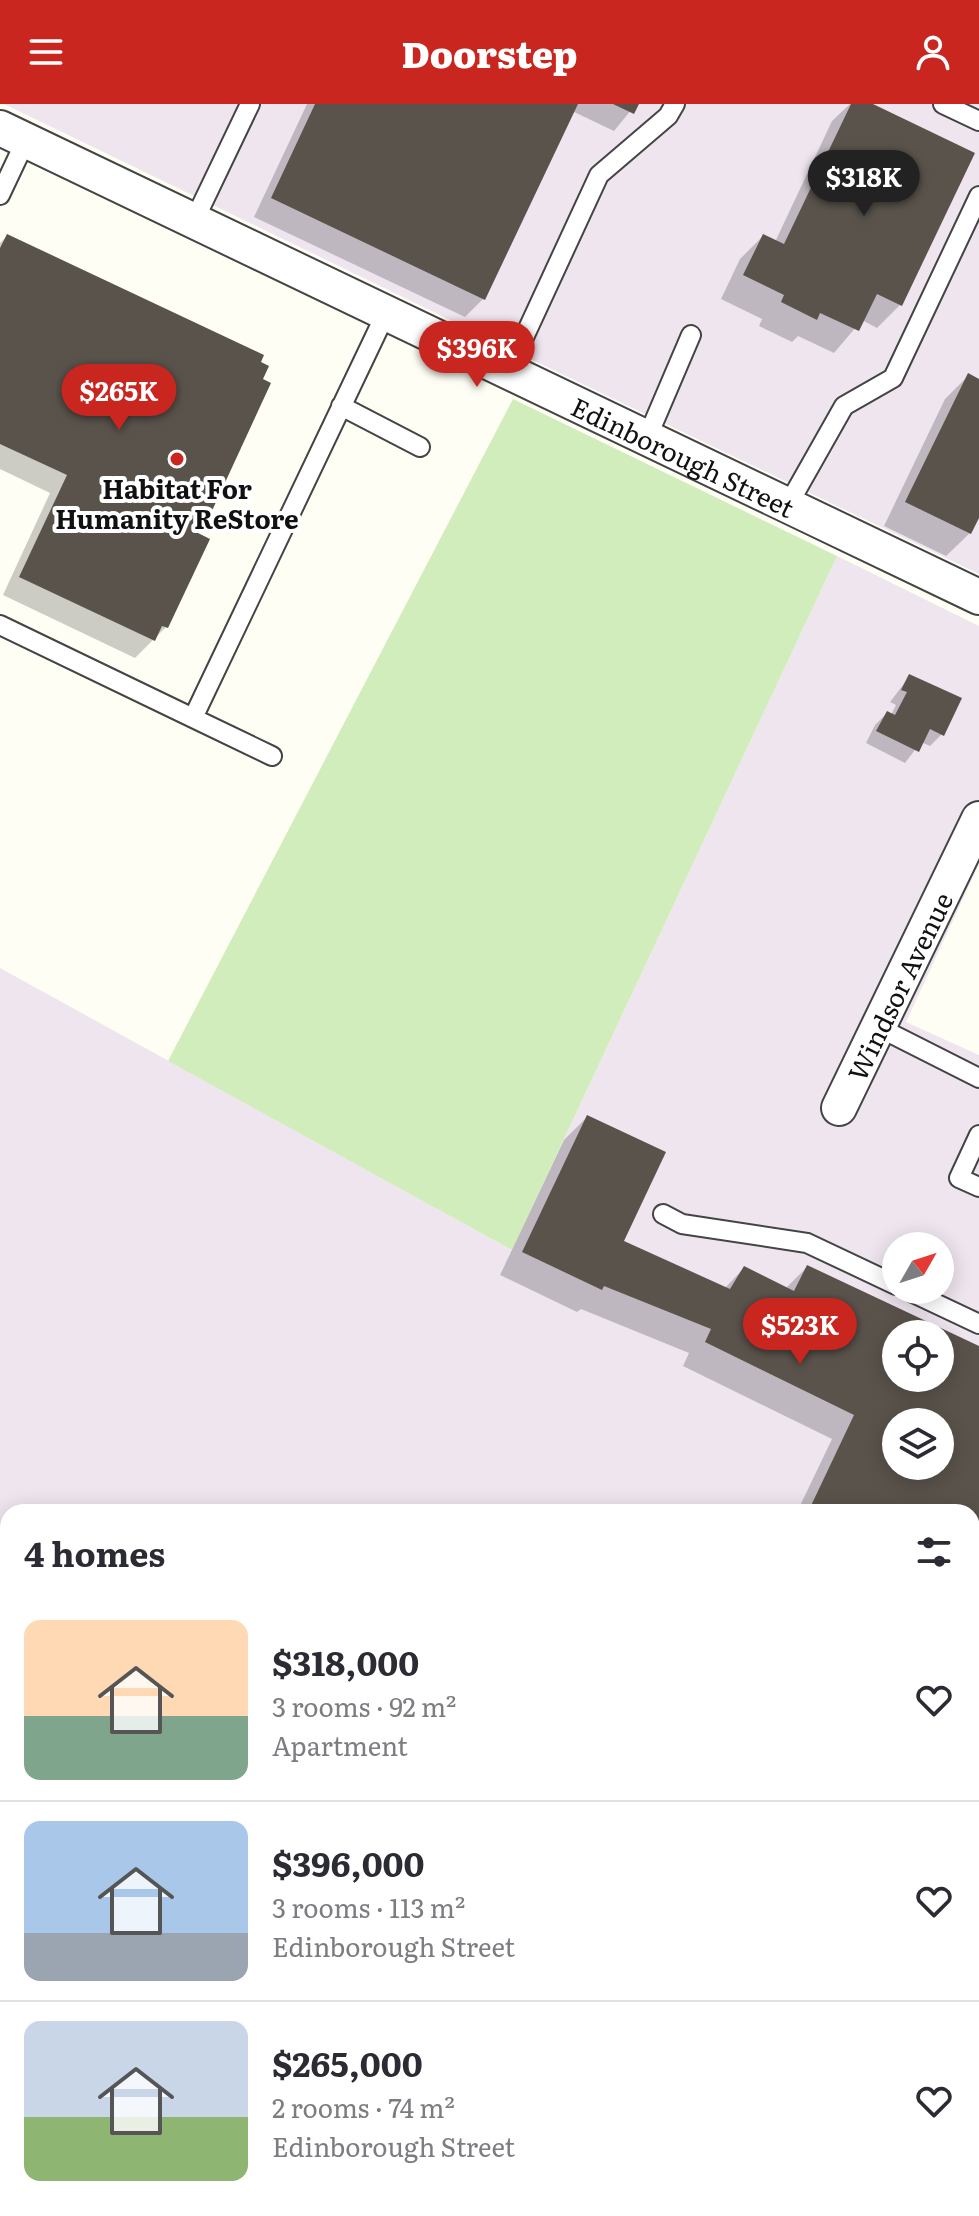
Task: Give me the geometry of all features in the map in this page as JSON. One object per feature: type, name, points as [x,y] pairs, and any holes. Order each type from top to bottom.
[{"type":"street","name":"Edinborough Street","points":[[13,134],[979,597]]},
{"type":"street","name":"Windsor Avenue","points":[[839,1108],[979,819]]},
{"type":"lane","points":[[194,221],[250,104]]},
{"type":"lane","points":[[508,372],[599,175],[668,116],[675,104]]},
{"type":"lane","points":[[943,104],[979,121]]},
{"type":"lane","points":[[0,195],[13,134]]},
{"type":"lane","points":[[788,505],[844,406],[893,378],[979,196]]},
{"type":"lane","points":[[193,718],[386,313]]},
{"type":"lane","points":[[647,438],[691,335]]},
{"type":"lane","points":[[341,406],[420,447]]},
{"type":"lane","points":[[0,625],[272,756]]},
{"type":"lane","points":[[878,1027],[979,1078]]},
{"type":"lane","points":[[979,1135],[959,1178],[979,1187]]},
{"type":"lane","points":[[663,1214],[682,1224],[807,1243],[882,1278]]},
{"type":"lane","points":[[937,1304],[979,1324]]},
{"type":"shaded area","points":[[4,104],[979,104],[979,574],[570,378]]},
{"type":"shaded area","points":[[837,556],[979,626],[979,864],[906,1022],[979,1055],[979,1504],[0,1504],[0,968],[512,1250]]},
{"type":"green space","points":[[513,399],[837,556],[512,1250],[168,1061]]},
{"type":"building","points":[[315,104],[578,104],[485,300],[271,198]]},
{"type":"building","points":[[613,104],[639,104],[634,114]]},
{"type":"building","points":[[851,104],[873,104],[975,153],[902,306],[877,294],[859,331],[820,313],[817,320],[781,302],[784,295],[743,275],[763,234],[784,244]]},
{"type":"building","points":[[7,234],[264,355],[261,362],[269,366],[263,379],[271,383],[211,513],[205,509],[194,531],[210,539],[168,628],[162,626],[155,641],[19,577],[67,475],[0,444],[0,248]]},
{"type":"building","points":[[968,373],[979,379],[979,518],[971,534],[905,502]]},
{"type":"building","points":[[909,674],[962,698],[944,736],[930,729],[919,752],[876,731],[887,711],[895,715],[907,692],[901,690]]},
{"type":"building","points":[[587,1115],[666,1152],[624,1241],[730,1289],[744,1266],[794,1291],[807,1265],[882,1300],[882,1304],[890,1304],[924,1320],[882,1320],[882,1392],[954,1392],[954,1334],[979,1346],[979,1504],[812,1504],[854,1415],[705,1342],[711,1329],[604,1286],[602,1290],[522,1252]]},
{"type":"place","name":"Habitat For Humanity ReStore","points":[[177,459]]}]
